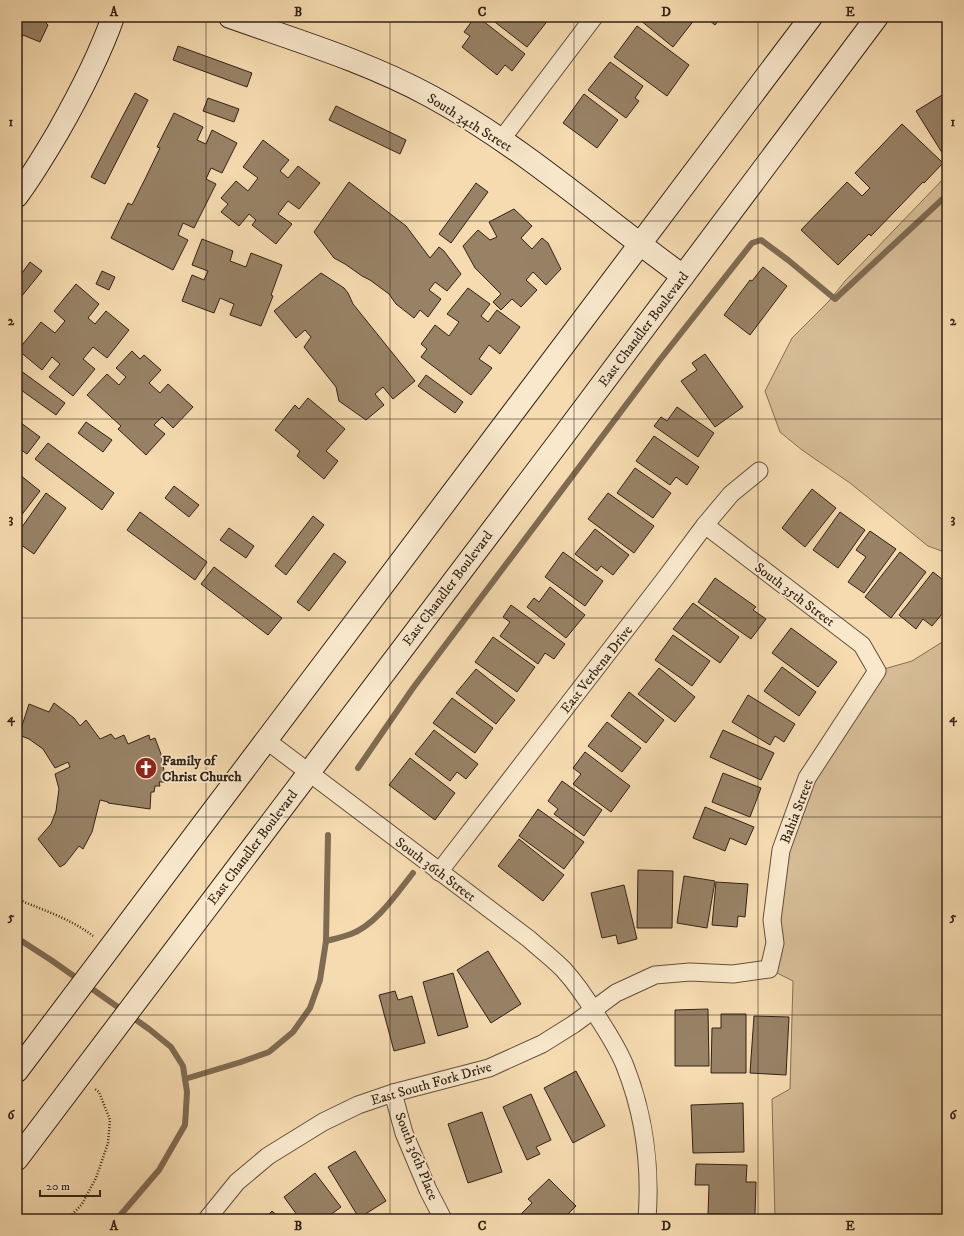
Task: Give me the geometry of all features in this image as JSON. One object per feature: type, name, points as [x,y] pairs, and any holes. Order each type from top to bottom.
[{"type":"main road","points":[[17,196],[43,159],[89,75],[113,17]]},
{"type":"main road","name":"South 34th Street","points":[[230,17],[338,54],[377,70],[446,105],[542,169],[640,245],[683,276]]},
{"type":"main road","points":[[17,1071],[811,17]]},
{"type":"main road","name":"East Chandler Boulevard","points":[[17,1159],[877,17]]},
{"type":"street","points":[[500,140],[594,17]]},
{"type":"street","name":"East Verbena Drive","points":[[439,872],[664,580],[704,525],[731,494],[759,471]]},
{"type":"street","name":"South 35th Street","points":[[704,525],[862,645],[877,671]]},
{"type":"street","name":"Bahia Street","points":[[769,969],[775,942],[772,920],[781,850],[806,778],[877,671]]},
{"type":"street","name":"South 36th Street","points":[[266,740],[529,939],[563,970],[583,994],[607,1032],[625,1065],[637,1103],[644,1139],[648,1173],[647,1219]]},
{"type":"street","name":"East South Fork Drive","points":[[207,1219],[237,1182],[268,1156],[337,1115],[358,1105],[393,1093],[489,1068],[542,1044],[574,1024],[616,993],[655,975],[690,972],[733,974],[769,969]]},
{"type":"street","name":"South 36th Place","points":[[393,1093],[404,1133],[428,1190],[443,1219]]},
{"type":"path","points":[[17,899],[61,918],[84,930],[104,956]]},
{"type":"path","points":[[68,1219],[82,1204],[96,1178],[108,1143],[110,1120],[99,1092],[80,1076]]},
{"type":"shaded area","points":[[947,175],[947,553],[928,546],[850,483],[802,450],[780,432],[765,391],[792,338],[829,301],[845,281]]},
{"type":"shaded area","points":[[947,639],[947,1219],[775,1219],[772,1099],[790,1089],[793,981],[769,969],[772,920],[807,778],[877,671],[912,661]]},
{"type":"building","points":[[17,17],[40,17],[48,25],[40,42],[23,35],[17,49]]},
{"type":"building","points":[[475,17],[478,17],[525,54],[512,71],[505,65],[497,75],[462,47],[470,36],[464,32]]},
{"type":"building","points":[[493,17],[547,17],[549,19],[527,47],[491,19]]},
{"type":"building","points":[[643,17],[692,17],[695,19],[673,47],[640,20]]},
{"type":"building","points":[[705,17],[721,17],[715,25]]},
{"type":"building","points":[[637,26],[689,65],[667,96],[614,57]]},
{"type":"building","points":[[178,46],[252,73],[247,87],[173,60]]},
{"type":"building","points":[[610,62],[643,86],[635,98],[639,101],[626,118],[588,90]]},
{"type":"building","points":[[947,92],[947,159],[946,159],[916,111]]},
{"type":"building","points":[[135,93],[148,100],[105,184],[91,177]]},
{"type":"building","points":[[584,94],[618,120],[597,148],[563,123]]},
{"type":"building","points":[[208,98],[239,109],[234,122],[203,111]]},
{"type":"building","points":[[336,106],[406,140],[400,154],[329,120]]},
{"type":"building","points":[[174,113],[203,127],[197,140],[206,144],[212,130],[237,143],[222,173],[211,168],[206,179],[216,184],[194,228],[183,223],[178,235],[188,240],[173,270],[111,238],[128,203],[132,205],[160,148],[157,147]]},
{"type":"building","points":[[902,124],[943,163],[871,236],[869,234],[838,265],[801,230],[847,182],[862,196],[870,188],[855,173]]},
{"type":"building","points":[[263,140],[289,160],[280,171],[288,178],[298,166],[320,183],[299,209],[288,201],[278,214],[292,224],[276,244],[252,225],[256,220],[249,214],[239,226],[221,212],[228,204],[221,198],[236,181],[248,191],[258,178],[243,167]]},
{"type":"building","points":[[349,182],[406,226],[430,258],[439,247],[444,251],[461,274],[447,291],[435,282],[429,290],[441,299],[428,317],[420,310],[414,318],[396,304],[389,294],[370,280],[334,258],[314,232]]},
{"type":"building","points":[[476,183],[488,192],[451,243],[439,234]]},
{"type":"building","points":[[514,209],[532,226],[521,238],[532,249],[542,238],[548,243],[561,269],[546,285],[533,272],[526,280],[537,290],[521,307],[512,299],[501,310],[493,302],[501,294],[475,268],[463,246],[478,230],[490,240],[497,237],[489,222]]},
{"type":"building","points":[[202,239],[233,251],[230,261],[246,267],[251,253],[282,265],[271,295],[273,296],[261,326],[230,315],[234,304],[220,298],[214,313],[182,301],[192,275],[204,280],[208,271],[192,265]]},
{"type":"building","points":[[30,262],[42,271],[17,302],[17,280]]},
{"type":"building","points":[[763,267],[787,286],[750,335],[724,315],[750,280],[752,281]]},
{"type":"building","points":[[102,271],[115,277],[109,290],[96,284]]},
{"type":"building","points":[[321,273],[344,288],[353,304],[415,381],[393,399],[383,387],[375,394],[384,405],[366,420],[339,401],[336,387],[304,347],[311,337],[305,330],[296,338],[274,311]]},
{"type":"building","points":[[76,284],[99,304],[88,318],[95,324],[106,311],[129,330],[107,358],[93,347],[83,359],[95,369],[73,396],[49,377],[60,364],[52,357],[42,370],[18,350],[41,322],[55,333],[65,321],[54,311]]},
{"type":"building","points":[[468,288],[490,304],[481,316],[488,322],[497,310],[520,327],[500,354],[489,345],[479,359],[492,368],[471,395],[421,357],[427,349],[421,344],[435,325],[449,336],[459,322],[447,314]]},
{"type":"building","points":[[132,351],[140,359],[144,355],[161,370],[149,383],[160,393],[168,384],[193,407],[173,428],[162,417],[154,425],[165,434],[146,455],[118,429],[121,426],[87,395],[107,374],[119,385],[126,377],[116,368]]},
{"type":"building","points":[[705,354],[743,407],[715,427],[681,381],[697,370],[692,363]]},
{"type":"building","points":[[17,368],[65,403],[56,415],[17,387]]},
{"type":"building","points":[[426,375],[463,402],[455,413],[418,386]]},
{"type":"building","points":[[308,398],[345,429],[326,451],[338,461],[324,479],[297,456],[300,451],[275,430],[295,405],[299,409]]},
{"type":"building","points":[[677,407],[714,433],[698,457],[654,426],[661,417],[667,421]]},
{"type":"building","points":[[17,420],[40,437],[27,454],[17,447]]},
{"type":"building","points":[[86,422],[112,440],[103,452],[78,433]]},
{"type":"building","points":[[654,436],[699,467],[687,485],[676,477],[670,485],[636,461]]},
{"type":"building","points":[[48,443],[114,493],[102,510],[35,459]]},
{"type":"building","points":[[635,468],[671,493],[653,518],[617,493]]},
{"type":"building","points":[[20,475],[40,491],[17,521],[17,480]]},
{"type":"building","points":[[174,486],[199,505],[189,517],[165,498]]},
{"type":"building","points":[[812,489],[836,508],[805,547],[782,528]]},
{"type":"building","points":[[46,493],[66,508],[34,554],[17,542],[17,534]]},
{"type":"building","points":[[608,493],[654,526],[634,553],[588,519]]},
{"type":"building","points":[[140,512],[207,562],[195,580],[127,530]]},
{"type":"building","points":[[840,512],[865,530],[838,568],[813,550]]},
{"type":"building","points":[[313,516],[324,525],[286,575],[275,566]]},
{"type":"building","points":[[229,528],[254,546],[246,558],[220,540]]},
{"type":"building","points":[[595,529],[629,555],[613,575],[601,566],[597,571],[575,554]]},
{"type":"building","points":[[870,531],[896,549],[864,593],[848,582],[866,557],[856,550]]},
{"type":"building","points":[[563,552],[603,581],[585,606],[545,577]]},
{"type":"building","points":[[900,552],[926,572],[891,618],[865,597]]},
{"type":"building","points":[[334,553],[346,562],[309,611],[297,602]]},
{"type":"building","points":[[214,567],[282,618],[268,635],[201,584]]},
{"type":"building","points":[[933,572],[947,583],[947,608],[932,626],[923,619],[916,629],[899,615]]},
{"type":"building","points":[[715,578],[756,607],[753,610],[766,619],[751,639],[698,602]]},
{"type":"building","points":[[550,587],[585,615],[566,638],[527,607],[534,598],[539,602]]},
{"type":"building","points":[[693,603],[739,637],[720,663],[673,629]]},
{"type":"building","points":[[511,605],[565,644],[554,659],[545,653],[538,664],[500,636],[510,622],[503,617]]},
{"type":"building","points":[[791,628],[837,662],[818,687],[772,653]]},
{"type":"building","points":[[673,635],[710,661],[692,686],[655,660]]},
{"type":"building","points":[[493,637],[535,667],[517,692],[475,662]]},
{"type":"building","points":[[782,667],[816,692],[799,716],[764,691]]},
{"type":"building","points":[[659,668],[695,697],[675,722],[638,694]]},
{"type":"building","points":[[476,669],[515,700],[496,724],[456,693]]},
{"type":"building","points":[[629,692],[664,720],[646,743],[611,716]]},
{"type":"building","points":[[748,695],[795,724],[784,742],[775,736],[770,745],[732,722]]},
{"type":"building","points":[[452,698],[493,728],[475,753],[433,723]]},
{"type":"building","points":[[54,703],[74,718],[80,726],[86,720],[100,739],[111,734],[115,739],[124,735],[128,744],[149,735],[150,740],[155,738],[161,754],[165,776],[165,782],[159,782],[160,786],[155,786],[154,792],[151,792],[150,809],[108,803],[100,800],[92,832],[83,849],[79,846],[65,864],[60,867],[38,839],[51,824],[56,811],[59,789],[55,774],[70,767],[68,762],[55,768],[43,749],[29,739],[19,735],[29,704],[49,712]]},
{"type":"building","points":[[607,722],[641,748],[622,772],[588,746]]},
{"type":"building","points":[[434,730],[478,764],[466,779],[457,772],[450,781],[415,754]]},
{"type":"building","points":[[723,730],[774,753],[761,780],[710,757]]},
{"type":"building","points":[[585,752],[630,786],[611,812],[573,784],[581,774],[573,768]]},
{"type":"building","points":[[410,758],[455,793],[435,820],[389,785]]},
{"type":"building","points":[[723,773],[761,788],[750,817],[712,802]]},
{"type":"building","points":[[562,781],[602,810],[584,836],[554,814],[558,809],[548,801]]},
{"type":"building","points":[[705,807],[754,827],[746,845],[730,838],[725,851],[693,838]]},
{"type":"building","points":[[538,809],[584,842],[564,869],[519,836]]},
{"type":"building","points":[[519,839],[564,875],[543,901],[498,866]]},
{"type":"building","points":[[638,870],[673,871],[672,928],[637,928]]},
{"type":"building","points":[[684,876],[715,881],[707,928],[677,923]]},
{"type":"building","points":[[716,882],[748,884],[745,917],[738,916],[737,927],[712,925]]},
{"type":"building","points":[[624,885],[637,939],[618,944],[616,935],[602,938],[591,893]]},
{"type":"building","points":[[488,951],[521,1004],[491,1023],[457,970]]},
{"type":"building","points":[[453,973],[468,1027],[438,1036],[423,982]]},
{"type":"building","points":[[395,991],[398,1000],[412,996],[425,1043],[394,1051],[379,995]]},
{"type":"building","points":[[708,1009],[709,1066],[675,1066],[675,1010]]},
{"type":"building","points":[[721,1014],[746,1014],[746,1073],[711,1073],[712,1028],[721,1028]]},
{"type":"building","points":[[754,1016],[789,1017],[786,1075],[750,1073]]},
{"type":"building","points":[[576,1071],[605,1126],[573,1143],[544,1088]]},
{"type":"building","points":[[531,1094],[551,1140],[536,1147],[540,1154],[527,1160],[503,1107]]},
{"type":"building","points":[[743,1103],[744,1152],[693,1153],[691,1105]]},
{"type":"building","points":[[482,1112],[502,1172],[468,1183],[448,1124]]},
{"type":"building","points":[[355,1151],[386,1201],[359,1218],[328,1167]]},
{"type":"building","points":[[696,1164],[747,1165],[746,1182],[756,1182],[755,1215],[708,1214],[709,1185],[695,1185]]},
{"type":"building","points":[[315,1173],[341,1207],[325,1219],[300,1219],[284,1197]]},
{"type":"building","points":[[549,1179],[576,1206],[563,1219],[516,1219],[532,1203],[528,1199]]},
{"type":"building","points":[[272,1211],[281,1219],[264,1219]]},
{"type":"waterway","points":[[358,768],[413,688],[659,361],[752,243],[761,240],[835,299],[947,195]]},
{"type":"waterway","points":[[185,1079],[269,1052],[293,1032],[310,1008],[320,980],[326,941],[328,835]]},
{"type":"waterway","points":[[326,941],[351,934],[360,930],[369,923],[393,899],[413,873]]},
{"type":"waterway","points":[[17,938],[149,1029],[171,1047],[183,1066],[187,1092],[185,1125],[159,1170],[117,1219]]},
{"type":"place","name":"Family of Christ Church","points":[[146,768]]}]
